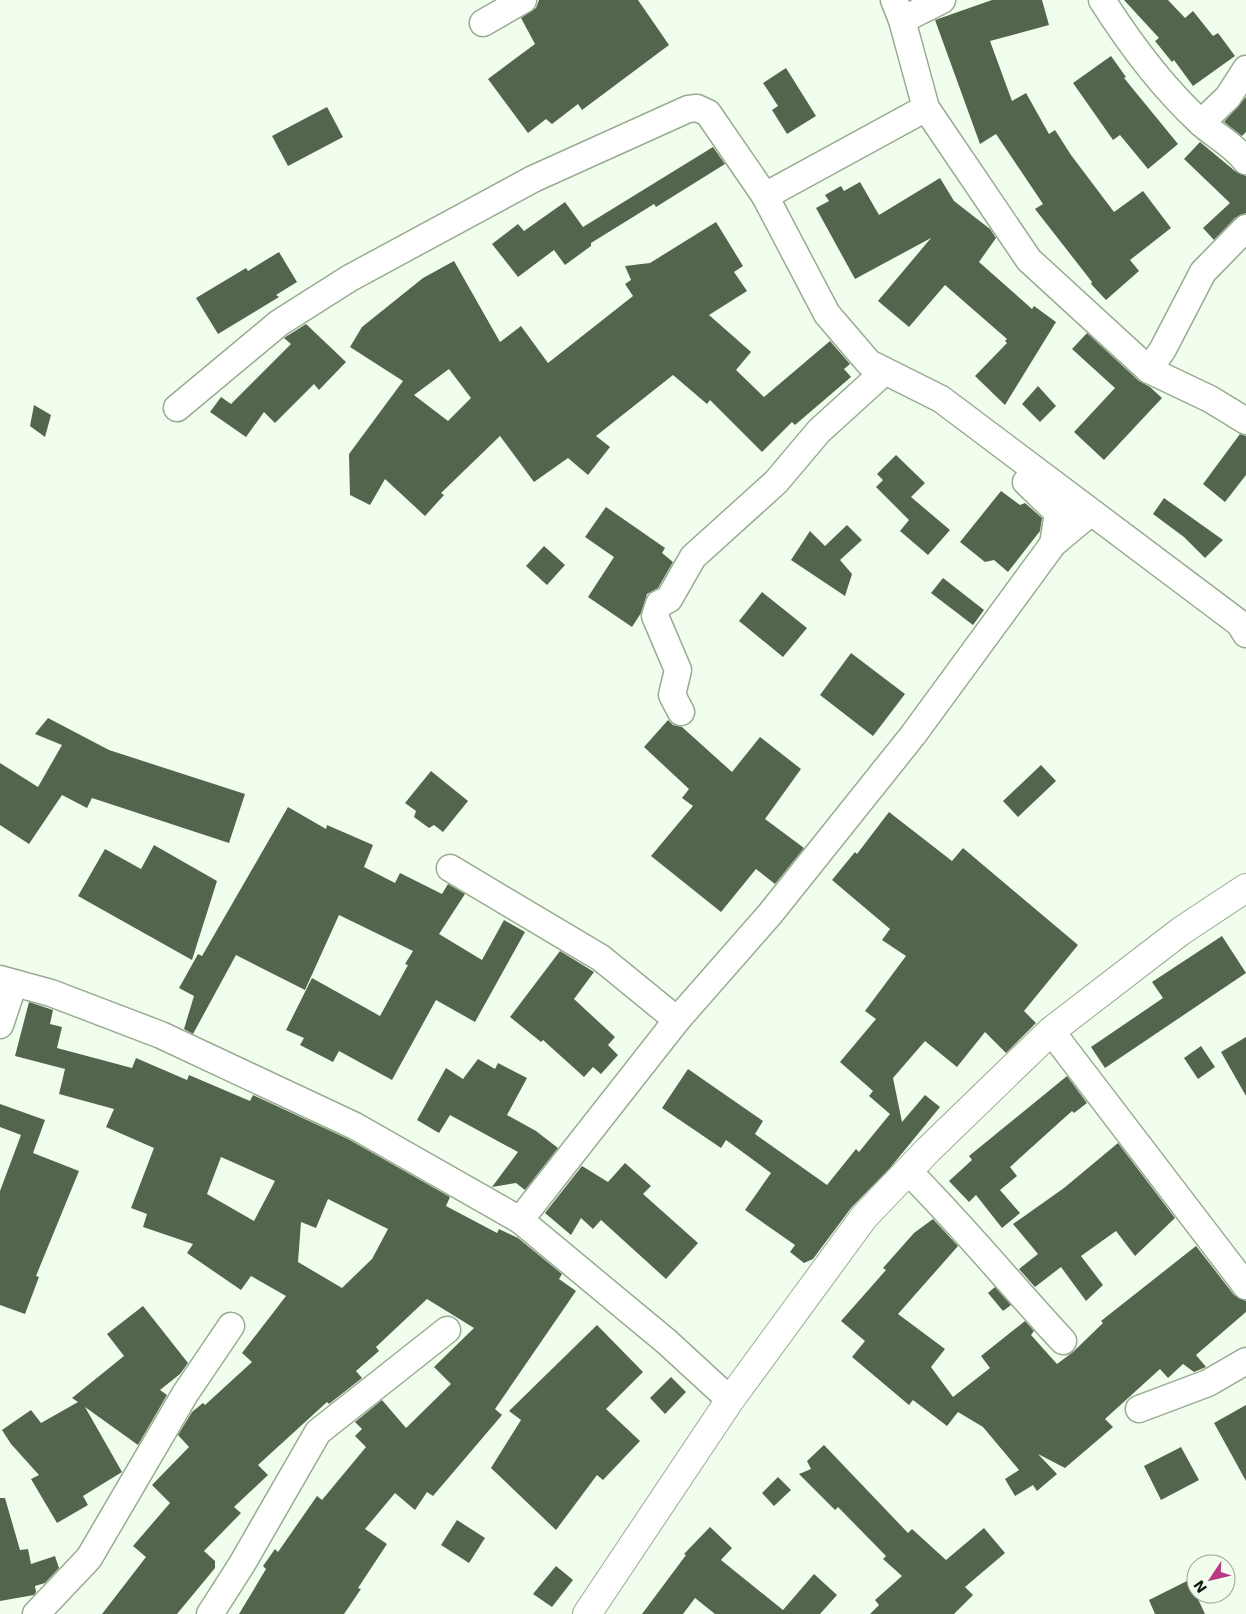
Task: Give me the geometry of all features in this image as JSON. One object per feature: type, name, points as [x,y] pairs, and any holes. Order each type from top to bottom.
[{"type":"street","points":[[483,23],[523,0]]},
{"type":"street","points":[[942,0],[898,10],[926,108],[1029,260],[1149,370],[1210,399],[1246,421]]},
{"type":"street","points":[[1102,0],[1130,44],[1165,86],[1201,123],[1236,148],[1246,161]]},
{"type":"street","points":[[1201,123],[1228,97],[1246,69]]},
{"type":"street","points":[[178,408],[279,322],[350,278],[533,179],[688,109],[697,108],[708,113],[765,196],[828,314],[869,363],[941,400],[1239,623],[1246,634]]},
{"type":"street","points":[[765,196],[926,108]]},
{"type":"street","points":[[1149,370],[1203,272],[1246,228]]},
{"type":"street","points":[[680,712],[672,695],[678,670],[655,616],[659,604],[669,599],[693,557],[776,482],[819,431],[884,372]]},
{"type":"street","points":[[941,400],[1058,513],[1053,544]]},
{"type":"street","points":[[520,1220],[677,1020],[770,914],[913,735],[1053,544],[1090,513]]},
{"type":"street","points":[[450,868],[601,958],[677,1020]]},
{"type":"street","points":[[587,1614],[730,1400],[864,1217],[908,1171],[1051,1031],[1181,932],[1246,888]]},
{"type":"street","points":[[0,1025],[7,981],[52,993],[161,1036],[355,1126],[520,1220],[667,1342],[730,1400]]},
{"type":"street","points":[[1051,1031],[1246,1286]]},
{"type":"street","points":[[908,1171],[955,1219],[1006,1280],[1063,1341]]},
{"type":"street","points":[[36,1614],[89,1558],[185,1394],[231,1326]]},
{"type":"street","points":[[210,1614],[242,1564],[318,1432],[447,1330]]},
{"type":"street","points":[[1139,1409],[1208,1383],[1246,1361]]},
{"type":"building","points":[[539,0],[638,0],[669,45],[582,110],[578,104],[552,124],[546,119],[528,133],[488,79],[535,44],[521,18],[536,8]]},
{"type":"building","points":[[992,0],[1042,0],[1049,25],[990,41],[1012,101],[1026,93],[1049,134],[1055,130],[1071,155],[1114,212],[1143,191],[1171,228],[1130,260],[1139,271],[1106,300],[1091,284],[1092,282],[1035,209],[1043,204],[996,134],[980,144],[935,20]]},
{"type":"building","points":[[1124,0],[1168,0],[1185,18],[1193,11],[1213,36],[1218,33],[1235,56],[1193,86],[1174,60],[1172,62],[1155,41],[1159,38]]},
{"type":"building","points":[[1111,56],[1126,77],[1124,78],[1178,144],[1148,169],[1120,135],[1113,140],[1073,83]]},
{"type":"building","points":[[786,68],[816,116],[787,134],[772,110],[778,106],[763,83]]},
{"type":"building","points":[[1246,97],[1246,132],[1242,136],[1224,122]]},
{"type":"building","points":[[327,107],[343,137],[288,166],[272,136]]},
{"type":"building","points":[[1200,142],[1235,171],[1246,176],[1246,213],[1235,218],[1214,240],[1203,228],[1230,203],[1184,159]]},
{"type":"building","points":[[713,147],[725,164],[656,207],[654,204],[591,243],[591,246],[565,265],[554,250],[518,277],[492,244],[518,224],[524,231],[565,202],[583,227]]},
{"type":"building","points":[[940,178],[954,201],[990,229],[996,238],[979,262],[1032,309],[1034,306],[1056,322],[1005,405],[975,376],[1007,343],[1005,341],[1007,339],[945,285],[909,327],[878,301],[931,238],[855,279],[816,208],[829,201],[825,195],[841,186],[844,191],[860,182],[879,215]]},
{"type":"building","points":[[716,222],[743,266],[734,272],[747,291],[709,315],[751,352],[736,370],[764,397],[830,341],[850,364],[844,369],[851,377],[795,425],[792,422],[762,452],[710,400],[707,404],[673,375],[596,436],[610,447],[588,475],[568,458],[534,482],[500,436],[441,493],[444,495],[425,516],[385,479],[370,505],[350,495],[349,454],[403,381],[350,347],[362,327],[423,278],[454,261],[500,342],[521,326],[548,363],[633,296],[625,284],[631,280],[625,266],[650,263]],"holes":[[[449,369],[471,398],[448,421],[414,395]]]},
{"type":"building","points":[[279,252],[297,282],[276,295],[279,297],[218,334],[196,298],[246,268],[248,271]]},
{"type":"building","points":[[306,324],[346,362],[319,390],[314,384],[275,423],[264,412],[246,437],[210,412],[221,397],[231,404],[291,344],[284,338]]},
{"type":"building","points":[[1087,333],[1139,381],[1150,387],[1162,398],[1104,460],[1074,432],[1115,388],[1072,349]]},
{"type":"building","points":[[1038,386],[1056,406],[1040,422],[1022,404]]},
{"type":"building","points":[[34,405],[51,415],[45,437],[30,426]]},
{"type":"building","points":[[1240,434],[1246,436],[1246,475],[1225,502],[1203,484]]},
{"type":"building","points":[[896,455],[925,483],[911,497],[950,530],[928,555],[900,531],[909,520],[876,487],[883,480],[877,474]]},
{"type":"building","points":[[1001,491],[1020,505],[1025,503],[1042,518],[1040,531],[1008,572],[994,560],[985,562],[960,542]]},
{"type":"building","points":[[1164,498],[1223,540],[1205,558],[1184,537],[1153,514]]},
{"type":"building","points":[[606,507],[665,548],[662,553],[673,562],[658,588],[647,594],[641,613],[632,627],[588,597],[614,557],[585,537]]},
{"type":"building","points":[[847,525],[862,540],[840,560],[852,574],[845,596],[791,560],[810,531],[825,546]]},
{"type":"building","points":[[544,546],[565,565],[547,585],[526,566]]},
{"type":"building","points":[[943,578],[984,610],[973,625],[931,593]]},
{"type":"building","points":[[762,592],[807,628],[783,657],[739,621]]},
{"type":"building","points":[[851,653],[905,694],[873,736],[820,695]]},
{"type":"building","points":[[48,718],[109,750],[245,794],[229,843],[92,798],[87,808],[62,795],[29,844],[0,825],[0,763],[38,787],[62,745],[35,734]]},
{"type":"building","points":[[668,720],[673,725],[682,727],[732,772],[760,737],[801,769],[765,819],[804,848],[775,884],[756,869],[721,912],[651,856],[693,806],[682,798],[689,789],[644,747]]},
{"type":"building","points":[[1041,765],[1056,781],[1018,817],[1003,801]]},
{"type":"building","points":[[431,771],[468,801],[443,832],[434,825],[429,828],[414,817],[416,811],[405,803]]},
{"type":"building","points":[[288,807],[326,829],[327,825],[373,845],[364,867],[395,883],[400,873],[442,894],[448,884],[465,894],[439,934],[482,960],[504,920],[525,932],[475,1022],[436,1000],[392,1080],[339,1051],[333,1062],[300,1045],[304,1038],[286,1030],[312,978],[380,1016],[408,965],[405,964],[413,951],[339,915],[305,990],[236,955],[193,1034],[184,1029],[194,996],[179,988],[198,954],[202,956]]},
{"type":"building","points":[[889,812],[952,861],[963,848],[1078,945],[1024,1011],[1036,1023],[1006,1053],[985,1032],[957,1067],[925,1041],[893,1078],[902,1122],[925,1095],[940,1107],[890,1168],[851,1208],[813,1259],[804,1263],[790,1252],[795,1245],[745,1210],[771,1173],[726,1140],[721,1148],[662,1108],[688,1069],[763,1121],[755,1134],[827,1185],[856,1149],[859,1152],[890,1114],[869,1096],[873,1091],[840,1062],[876,1019],[865,1011],[906,956],[882,940],[890,929],[832,880],[855,852],[857,854]]},
{"type":"building","points":[[154,845],[217,881],[192,960],[78,896],[105,849],[141,869]]},
{"type":"building","points":[[1222,936],[1246,973],[1105,1068],[1091,1047],[1163,998],[1152,982]]},
{"type":"building","points":[[560,951],[594,972],[574,999],[615,1037],[608,1045],[618,1055],[601,1074],[593,1067],[584,1077],[543,1040],[541,1042],[510,1017]]},
{"type":"building","points":[[29,1002],[53,1010],[50,1024],[62,1027],[57,1048],[132,1068],[136,1058],[187,1080],[189,1075],[250,1101],[253,1095],[348,1139],[450,1197],[446,1206],[497,1233],[499,1229],[518,1238],[562,1274],[559,1279],[576,1291],[495,1409],[502,1415],[433,1496],[427,1492],[415,1510],[395,1493],[365,1529],[387,1544],[358,1588],[361,1589],[344,1614],[239,1614],[266,1569],[263,1566],[275,1549],[278,1552],[317,1496],[322,1500],[366,1447],[355,1436],[362,1429],[355,1422],[382,1400],[406,1428],[451,1384],[434,1367],[474,1328],[427,1299],[376,1347],[379,1351],[356,1371],[362,1378],[329,1404],[327,1402],[258,1465],[268,1475],[234,1507],[241,1513],[204,1551],[215,1561],[215,1568],[177,1614],[102,1614],[146,1557],[133,1546],[170,1503],[152,1485],[189,1447],[178,1435],[192,1412],[203,1403],[205,1405],[252,1362],[242,1353],[286,1296],[251,1276],[241,1290],[187,1253],[193,1244],[143,1227],[147,1214],[131,1208],[154,1148],[106,1127],[114,1109],[59,1094],[65,1069],[15,1056]],"holes":[[[221,1157],[275,1181],[254,1221],[207,1194]],[[328,1199],[388,1229],[372,1259],[342,1288],[298,1262],[301,1222],[316,1228]]]},
{"type":"building","points":[[1246,1037],[1246,1096],[1221,1052]]},
{"type":"building","points":[[1201,1046],[1215,1067],[1198,1079],[1184,1058]]},
{"type":"building","points":[[478,1059],[495,1069],[498,1063],[527,1078],[507,1115],[536,1131],[558,1148],[525,1190],[516,1183],[492,1187],[518,1152],[450,1115],[439,1133],[417,1120],[446,1068],[463,1079]]},
{"type":"building","points":[[1067,1076],[1087,1103],[1074,1113],[1072,1111],[1010,1167],[1017,1176],[1000,1190],[1020,1213],[1002,1228],[976,1195],[969,1202],[949,1181],[972,1160],[969,1156]]},
{"type":"building","points":[[0,1104],[45,1120],[33,1153],[79,1171],[36,1276],[39,1277],[25,1314],[0,1305],[0,1191],[21,1135],[0,1127]]},
{"type":"building","points":[[1118,1143],[1175,1218],[1135,1256],[1116,1231],[1081,1256],[1103,1285],[1086,1301],[1061,1267],[1035,1287],[1019,1269],[1038,1254],[1013,1224],[1064,1188]]},
{"type":"building","points":[[625,1163],[651,1186],[643,1194],[698,1243],[666,1279],[601,1220],[593,1229],[581,1218],[571,1235],[545,1213],[582,1166],[608,1182]]},
{"type":"building","points":[[933,1219],[958,1246],[898,1314],[945,1349],[931,1367],[953,1397],[990,1368],[981,1356],[1025,1321],[1034,1331],[1031,1335],[1057,1364],[1073,1352],[1103,1323],[1101,1321],[1196,1246],[1234,1295],[1246,1301],[1246,1312],[1196,1355],[1206,1367],[1194,1372],[1183,1364],[1168,1378],[1160,1369],[1105,1419],[1113,1427],[1065,1468],[1038,1454],[1057,1474],[1037,1491],[1033,1485],[1015,1496],[1005,1479],[1019,1470],[983,1427],[958,1412],[947,1426],[913,1400],[909,1405],[852,1357],[865,1341],[841,1321],[886,1270],[883,1268],[914,1233]]},
{"type":"building","points":[[995,1287],[1011,1305],[1003,1311],[988,1293]]},
{"type":"building","points":[[143,1306],[188,1363],[180,1374],[160,1390],[167,1395],[138,1445],[85,1407],[122,1472],[83,1496],[88,1505],[57,1523],[31,1479],[39,1475],[11,1444],[2,1430],[31,1410],[41,1423],[78,1402],[72,1398],[124,1356],[107,1334]]},
{"type":"building","points":[[597,1325],[643,1372],[606,1409],[640,1441],[603,1480],[597,1475],[556,1530],[491,1468],[521,1420],[509,1411]]},
{"type":"building","points":[[671,1377],[686,1392],[665,1414],[650,1398]]},
{"type":"building","points":[[1246,1405],[1246,1481],[1214,1423]]},
{"type":"building","points":[[824,1445],[908,1533],[912,1529],[946,1560],[984,1528],[1005,1553],[965,1587],[973,1595],[954,1614],[870,1614],[879,1605],[875,1600],[902,1576],[883,1559],[886,1556],[838,1507],[835,1510],[799,1474],[811,1469],[807,1461]]},
{"type":"building","points":[[1181,1447],[1199,1480],[1161,1500],[1144,1466]]},
{"type":"building","points":[[778,1477],[791,1490],[774,1506],[762,1493]]},
{"type":"building","points":[[0,1498],[5,1498],[20,1550],[28,1549],[31,1564],[55,1556],[59,1568],[45,1583],[35,1586],[36,1592],[34,1595],[0,1601]]},
{"type":"building","points":[[457,1520],[485,1538],[469,1563],[441,1545]]},
{"type":"building","points":[[710,1527],[732,1548],[721,1560],[783,1610],[814,1574],[837,1595],[820,1614],[715,1614],[695,1598],[683,1614],[642,1614],[686,1555],[684,1554]]},
{"type":"building","points":[[556,1566],[573,1580],[552,1607],[533,1594]]},
{"type":"building","points":[[1186,1582],[1186,1604],[1200,1604],[1205,1614],[1155,1614],[1149,1600]]}]
